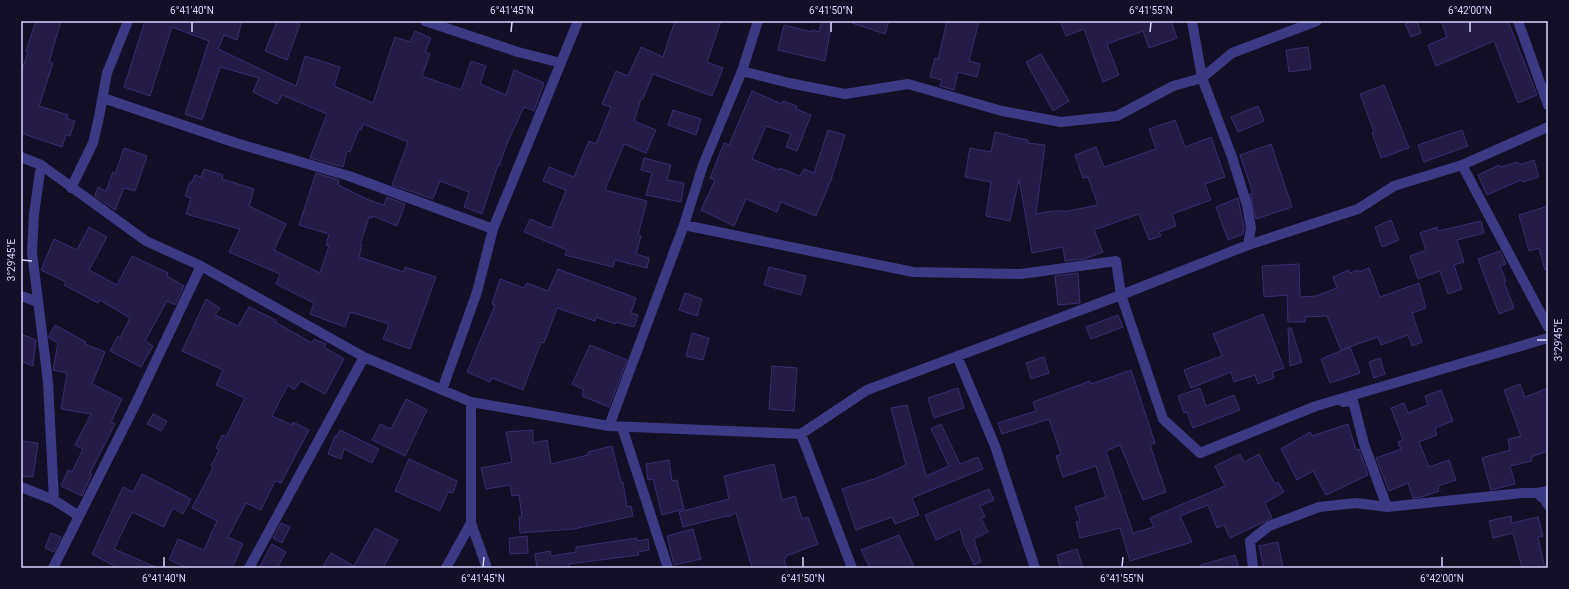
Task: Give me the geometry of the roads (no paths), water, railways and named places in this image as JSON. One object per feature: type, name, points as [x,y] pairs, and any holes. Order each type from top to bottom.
[{"type":"street","points":[[71,188],[93,143],[107,73],[128,21]]},
{"type":"street","points":[[424,21],[518,52],[561,63]]},
{"type":"street","points":[[442,390],[477,292],[493,229],[578,21]]},
{"type":"street","points":[[609,426],[684,225],[703,164],[742,71],[758,21]]},
{"type":"street","points":[[1192,21],[1202,78],[1232,157],[1247,205],[1251,228],[1248,245]]},
{"type":"street","points":[[742,71],[790,83],[845,94],[908,84],[1002,110],[1061,122],[1117,116],[1174,86],[1202,78],[1232,53],[1317,21]]},
{"type":"street","points":[[1518,21],[1548,105]]},
{"type":"street","points":[[103,98],[236,143],[349,176],[493,229]]},
{"type":"street","points":[[21,157],[41,165],[146,241],[201,266],[364,357],[471,402],[609,426],[801,434],[867,390],[1121,295],[1248,245],[1358,208],[1394,186],[1462,165],[1548,127]]},
{"type":"street","points":[[41,165],[34,214],[32,252],[48,382],[54,500]]},
{"type":"street","points":[[1462,165],[1548,327]]},
{"type":"street","points":[[684,225],[913,272],[1021,274],[1116,261],[1121,295],[1163,419],[1200,453],[1316,406],[1548,338]]},
{"type":"street","points":[[53,568],[134,407],[201,266]]},
{"type":"street","points":[[21,296],[38,302]]},
{"type":"street","points":[[957,356],[994,446],[1034,568]]},
{"type":"street","points":[[249,568],[364,357]]},
{"type":"street","points":[[1316,406],[1353,401],[1364,444],[1387,507]]},
{"type":"street","points":[[471,402],[471,523],[487,568]]},
{"type":"street","points":[[622,427],[668,568]]},
{"type":"street","points":[[801,434],[852,568]]},
{"type":"street","points":[[21,486],[54,500],[79,516]]},
{"type":"street","points":[[1253,568],[1250,541],[1269,526],[1319,507],[1356,503],[1387,507],[1548,491]]},
{"type":"street","points":[[1537,493],[1548,505]]},
{"type":"street","points":[[446,568],[471,523]]}]
